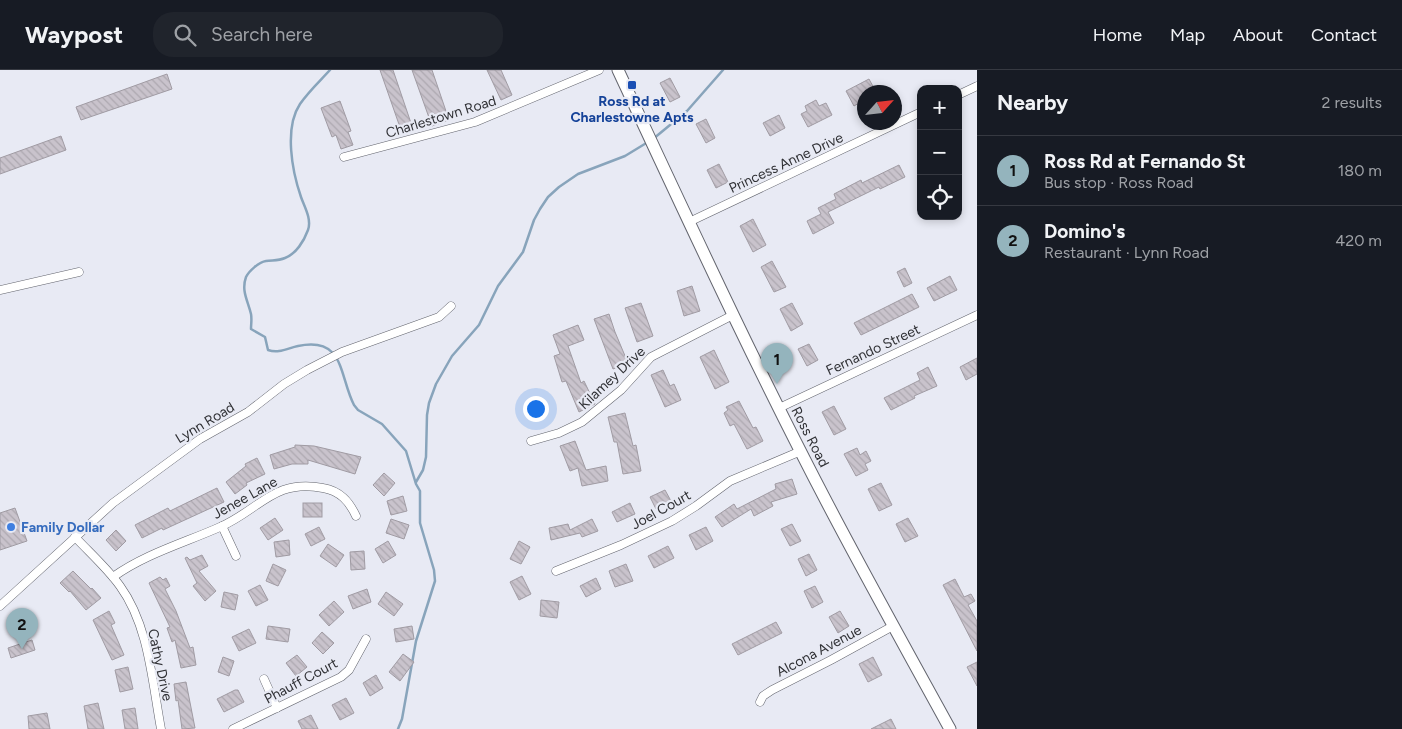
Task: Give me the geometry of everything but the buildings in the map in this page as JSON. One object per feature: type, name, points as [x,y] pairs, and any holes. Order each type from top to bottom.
[{"type":"street","name":"Charlestown Road","points":[[344,157],[476,122],[599,70]]},
{"type":"street","name":"Ross Road","points":[[618,70],[733,315],[801,452],[950,729]]},
{"type":"street","points":[[962,92],[977,86]]},
{"type":"street","name":"Princess Anne Drive","points":[[689,222],[917,114]]},
{"type":"street","points":[[0,290],[78,272]]},
{"type":"street","name":"Lynn Road","points":[[0,606],[113,504],[186,448],[248,412],[300,375],[342,352],[439,317],[451,306]]},
{"type":"street","name":"Kilamey Drive","points":[[531,441],[559,433],[582,422],[621,390],[651,357],[733,315]]},
{"type":"street","name":"Fernando Street","points":[[779,408],[977,315]]},
{"type":"street","name":"Joel Court","points":[[556,571],[621,545],[672,521],[685,514],[738,476],[801,452]]},
{"type":"street","name":"Jenee Lane","points":[[113,578],[136,562],[222,526],[279,491],[302,486],[314,486],[338,492],[352,507],[356,516]]},
{"type":"street","points":[[222,526],[236,556]]},
{"type":"street","name":"Cathy Drive","points":[[75,537],[113,578],[127,598],[142,631],[161,729]]},
{"type":"street","name":"Alcona Avenue","points":[[760,702],[763,696],[772,690],[893,626]]},
{"type":"street","name":"Phauff Court","points":[[233,729],[341,677],[348,670],[366,639]]},
{"type":"street","points":[[264,679],[277,708]]},
{"type":"waterway","points":[[330,70],[300,104],[292,125],[291,150],[298,187],[308,217],[308,230],[299,247],[289,256],[257,265],[246,277],[245,291],[251,314],[251,329],[265,337],[268,350],[280,351],[313,344],[324,347],[332,353],[338,361],[354,405],[358,410],[382,424],[406,451],[420,491],[420,523],[434,570],[435,581],[416,641],[402,719],[398,729]]},
{"type":"waterway","points":[[653,139],[687,111],[723,70]]},
{"type":"waterway","points":[[416,482],[423,470],[426,457],[427,415],[436,384],[452,356],[479,325],[498,286],[523,252],[534,220],[548,197],[578,174],[625,156],[648,142]]},
{"type":"place","name":"Ross Rd at Charlestowne Apts","points":[[632,85]]},
{"type":"place","name":"Ross Rd at Fernando St","points":[[777,384]]},
{"type":"place","name":"Family Dollar","points":[[11,527]]},
{"type":"place","name":"Domino's","points":[[22,649]]}]
